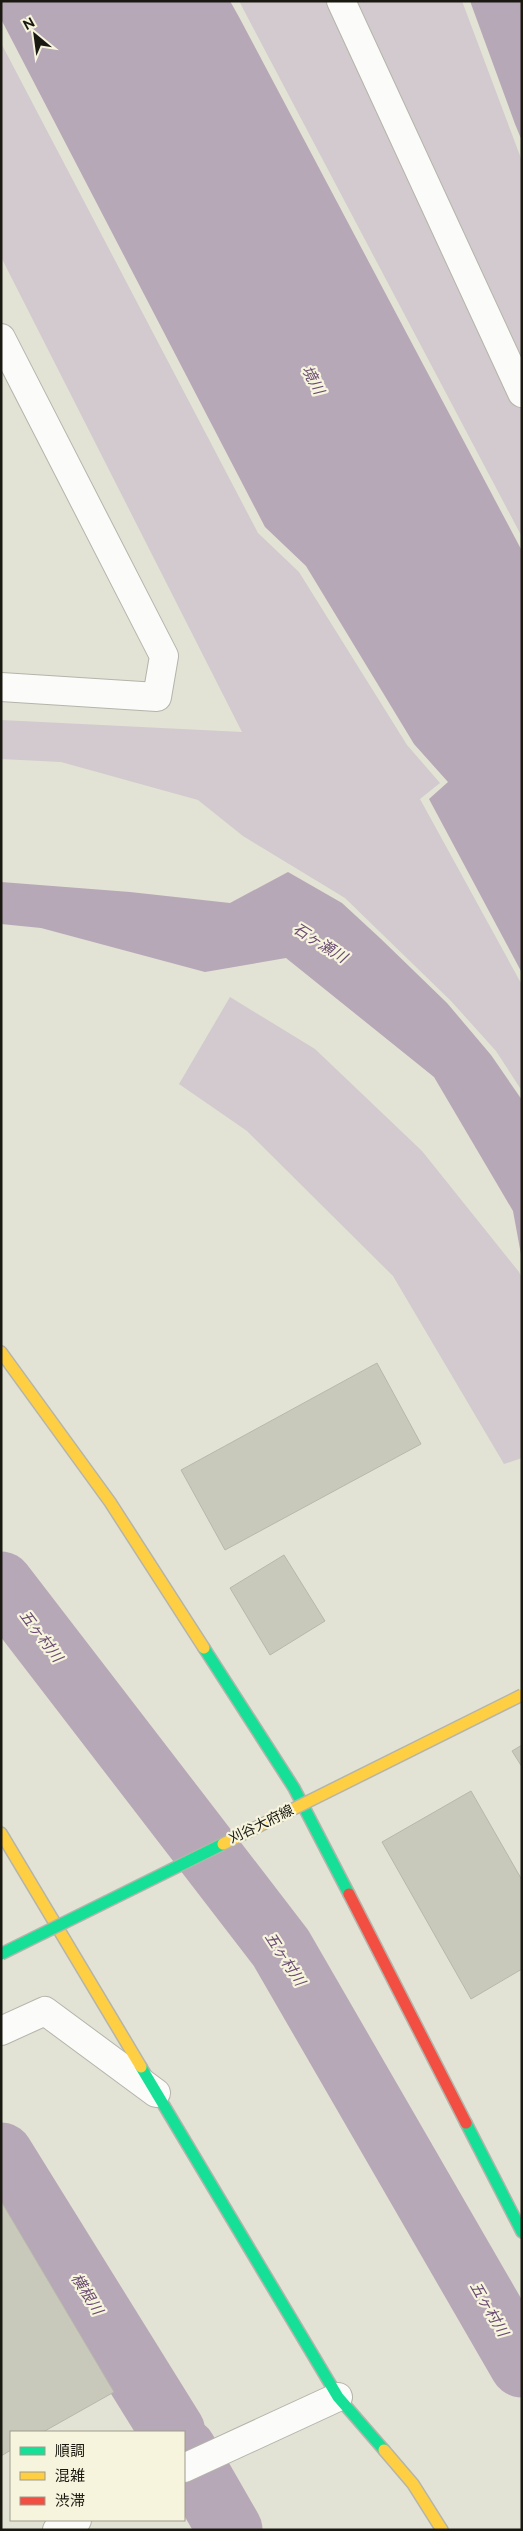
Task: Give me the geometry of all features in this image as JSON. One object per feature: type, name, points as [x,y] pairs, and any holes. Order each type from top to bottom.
[{"type":"street","points":[[341,1],[522,393]]},
{"type":"street","points":[[1,338],[164,656],[157,697],[1,687]]},
{"type":"street","points":[[1,1352],[110,1502],[294,1788],[522,2232]]},
{"type":"street","name":"刈谷大府線","points":[[1,1954],[522,1695]]},
{"type":"street","points":[[1,1833],[338,2398],[413,2484],[442,2530]]},
{"type":"street","points":[[1,2031],[45,2011],[156,2093]]},
{"type":"street","points":[[185,2468],[338,2398]]},
{"type":"street","points":[[57,2530],[75,2521]]},
{"type":"shaded area","points":[[239,1],[462,1],[522,161],[522,537]]},
{"type":"shaded area","points":[[1,43],[258,533],[299,572],[407,745],[440,783],[420,799],[522,985],[522,1091],[496,1051],[451,1001],[345,898],[243,836],[198,800],[61,762],[1,759],[1,720],[242,732],[1,257]]},
{"type":"shaded area","points":[[230,997],[315,1049],[422,1151],[519,1272],[522,1278],[522,1458],[504,1464],[393,1276],[247,1131],[179,1084]]},
{"type":"water","name":"境川","points":[[1,1],[230,1],[239,17],[522,551],[522,973],[429,799],[448,782],[414,744],[306,566],[265,527],[1,19]]},
{"type":"water","points":[[470,1],[522,1],[522,141],[515,124]]},
{"type":"water","name":"石ヶ瀬川","points":[[288,872],[342,903],[447,1003],[491,1055],[522,1100],[522,1260],[513,1211],[434,1077],[286,958],[205,972],[41,928],[1,924],[1,882],[130,892],[230,903]]},
{"type":"building","points":[[377,1363],[421,1444],[225,1550],[181,1470]]},
{"type":"building","points":[[284,1555],[325,1621],[270,1655],[230,1588]]},
{"type":"building","points":[[522,1745],[522,1767],[512,1751]]},
{"type":"building","points":[[471,1791],[522,1880],[522,1969],[471,1999],[382,1842]]},
{"type":"building","points":[[1,2201],[114,2392],[45,2431],[10,2431],[10,2451],[1,2456]]},
{"type":"waterway","name":"五ヶ村川","points":[[1,1584],[281,1948],[522,2365]]},
{"type":"waterway","name":"横根川","points":[[1,2155],[172,2431]]},
{"type":"waterway","name":"横根川","points":[[185,2452],[230,2530]]},
{"type":"traffic: fast","points":[[204,1648],[294,1788],[349,1894]]},
{"type":"traffic: fast","points":[[1,1954],[223,1844]]},
{"type":"traffic: fast","points":[[141,2067],[338,2397],[384,2450]]},
{"type":"traffic: fast","points":[[466,2123],[522,2232]]},
{"type":"traffic: slow","points":[[1,1352],[110,1502],[204,1648]]},
{"type":"traffic: slow","points":[[223,1844],[522,1695]]},
{"type":"traffic: slow","points":[[1,1833],[141,2067]]},
{"type":"traffic: slow","points":[[384,2450],[413,2484],[442,2530]]},
{"type":"traffic: jam","points":[[349,1894],[466,2123]]}]
